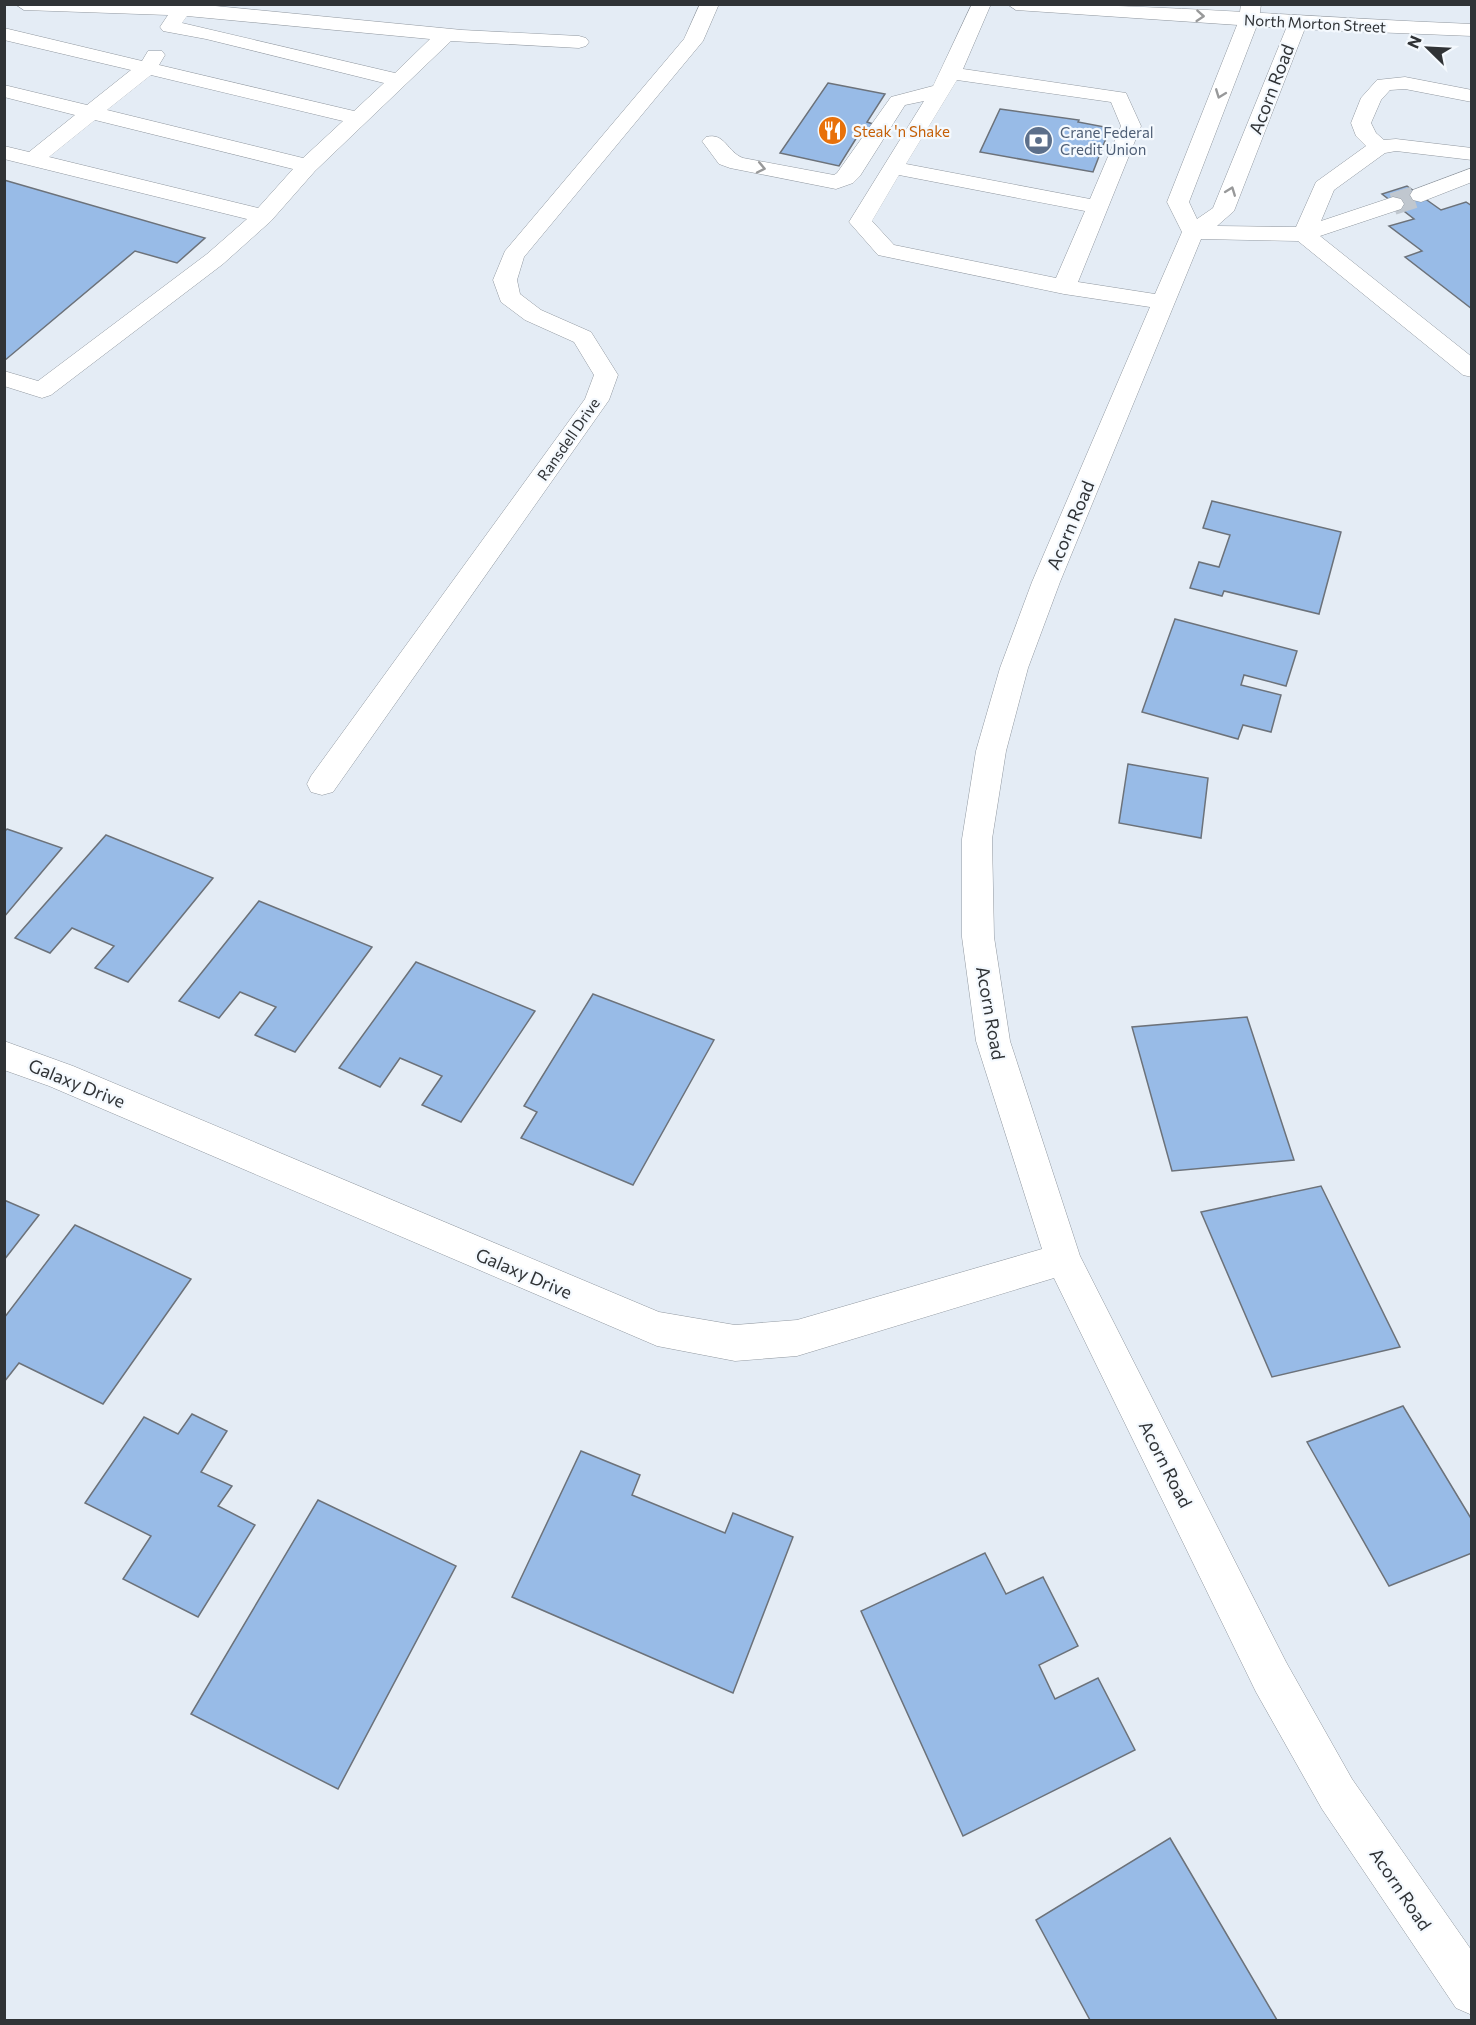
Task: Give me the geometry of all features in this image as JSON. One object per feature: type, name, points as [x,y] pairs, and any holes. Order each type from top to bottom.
[{"type":"street","points":[[24,4],[446,35],[579,42]]},
{"type":"street","name":"Ransdell Drive","points":[[322,784],[597,400],[606,375],[583,337],[533,315],[509,297],[505,280],[513,256],[693,41],[710,4]]},
{"type":"street","points":[[982,4],[946,81],[861,222],[886,250],[1065,287],[1162,302]]},
{"type":"street","name":"North Morton Street","points":[[1016,4],[1250,12],[1297,23],[1472,30]]},
{"type":"street","points":[[1250,12],[1178,202],[1193,232],[1304,234],[1393,204]]},
{"type":"street","points":[[33,159],[148,67],[180,14]]},
{"type":"street","points":[[180,14],[206,33],[399,80]]},
{"type":"street","name":"Acorn Road","points":[[1297,23],[1223,212],[1193,232],[1162,302],[1046,582],[1014,668],[991,751],[977,839],[978,937],[993,1041],[1063,1259],[1277,1687],[1337,1794],[1472,1992]]},
{"type":"street","points":[[4,34],[357,118]]},
{"type":"street","points":[[4,378],[42,390],[215,259],[263,216],[307,166],[446,35]]},
{"type":"street","points":[[713,141],[727,159],[738,163],[836,182],[845,178],[852,171],[898,101],[946,81],[1119,98],[1131,126],[1065,287]]},
{"type":"street","points":[[1379,147],[1367,136],[1361,123],[1371,98],[1384,84],[1406,83],[1472,96]]},
{"type":"street","points":[[4,91],[307,166]]},
{"type":"street","points":[[1304,234],[1324,187],[1379,147],[1396,145],[1472,154]]},
{"type":"street","points":[[4,152],[263,216]]},
{"type":"street","points":[[899,160],[1102,198]]},
{"type":"street","points":[[1421,195],[1472,174]]},
{"type":"street","points":[[1304,234],[1472,370]]},
{"type":"street","name":"Galaxy Drive","points":[[4,1055],[62,1076],[657,1329],[735,1343],[797,1338],[1063,1259]]},
{"type":"building","name":"Steak 'n Shake","points":[[828,83],[885,94],[867,122],[873,124],[864,139],[857,137],[839,166],[780,153]]},
{"type":"building","points":[[1000,109],[1079,120],[1078,122],[1110,128],[1093,172],[980,152]]},
{"type":"building","points":[[4,180],[205,238],[177,263],[135,251],[4,361]]},
{"type":"building","points":[[1407,186],[1441,210],[1466,202],[1472,206],[1472,309],[1405,257],[1422,251],[1389,226],[1414,219],[1382,194]]},
{"type":"building","points":[[1212,501],[1341,532],[1319,614],[1224,591],[1222,596],[1190,588],[1199,562],[1219,567],[1230,535],[1203,528]]},
{"type":"building","points":[[1175,619],[1297,651],[1286,686],[1244,675],[1241,685],[1281,695],[1271,732],[1243,725],[1238,739],[1142,712]]},
{"type":"building","points":[[1128,764],[1208,778],[1201,838],[1119,823]]},
{"type":"building","points":[[7,829],[62,848],[4,917],[4,832]]},
{"type":"building","points":[[106,835],[213,878],[128,982],[95,968],[114,946],[72,928],[50,953],[15,938]]},
{"type":"building","points":[[259,901],[372,947],[295,1052],[255,1035],[276,1007],[240,992],[219,1018],[179,1001]]},
{"type":"building","points":[[416,962],[535,1011],[461,1122],[422,1105],[442,1076],[400,1058],[380,1087],[339,1068]]},
{"type":"building","points":[[593,994],[714,1040],[633,1185],[521,1138],[537,1112],[524,1106]]},
{"type":"building","points":[[1247,1017],[1294,1160],[1172,1171],[1132,1027]]},
{"type":"building","points":[[1321,1186],[1400,1347],[1272,1377],[1201,1212]]},
{"type":"building","points":[[4,1200],[39,1215],[4,1260]]},
{"type":"building","points":[[75,1225],[191,1279],[103,1404],[19,1363],[4,1382],[4,1318]]},
{"type":"building","points":[[1403,1406],[1472,1520],[1472,1553],[1389,1586],[1307,1442]]},
{"type":"building","points":[[192,1414],[227,1431],[201,1472],[232,1486],[218,1506],[255,1525],[198,1617],[123,1579],[151,1536],[85,1503],[144,1417],[178,1434]]},
{"type":"building","points":[[581,1451],[640,1475],[632,1495],[725,1533],[733,1513],[793,1537],[733,1693],[512,1597]]},
{"type":"building","points":[[318,1500],[456,1566],[338,1789],[191,1714]]},
{"type":"building","points":[[985,1553],[1006,1594],[1043,1577],[1078,1646],[1039,1665],[1055,1699],[1098,1678],[1135,1750],[963,1836],[861,1611]]},
{"type":"building","points":[[1170,1838],[1277,2020],[1090,2020],[1036,1920]]},
{"type":"tunnel","points":[[1393,204],[1421,195]]},
{"type":"place","name":"Steak 'n Shake","points":[[832,131]]},
{"type":"place","name":"Crane Federal Credit Union","points":[[1039,141]]}]
